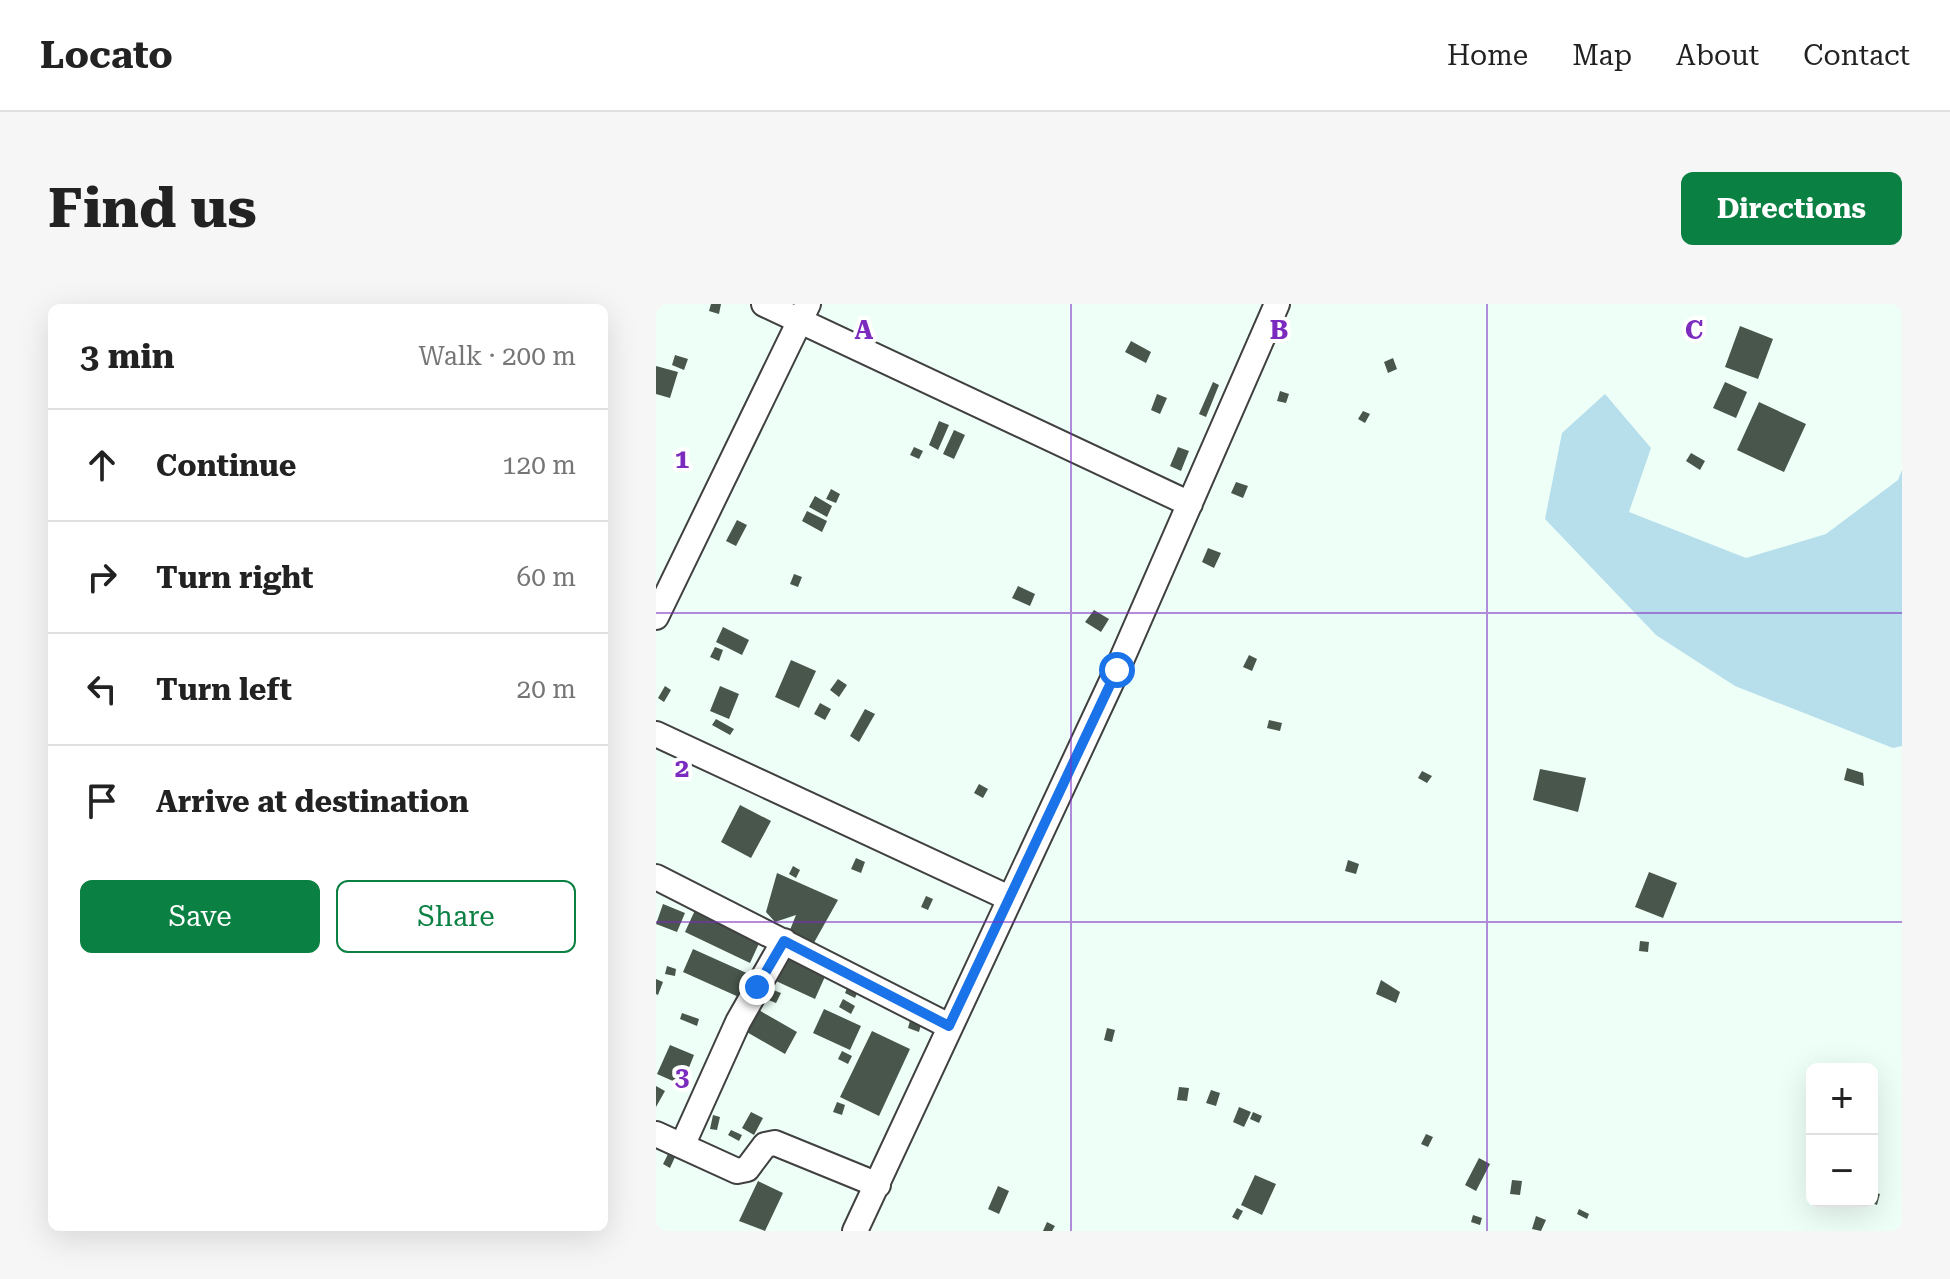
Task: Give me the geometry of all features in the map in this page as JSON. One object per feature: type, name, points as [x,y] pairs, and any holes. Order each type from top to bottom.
[{"type":"street","points":[[764,304],[804,313],[1190,504]]},
{"type":"street","points":[[855,1231],[1117,670],[1277,304]]},
{"type":"street","points":[[656,617],[804,313]]},
{"type":"street","points":[[656,734],[1009,898]]},
{"type":"street","points":[[656,878],[949,1026]]},
{"type":"street","points":[[682,1146],[738,1022],[784,941]]},
{"type":"street","points":[[656,1134],[737,1171],[747,1169],[765,1145],[775,1143],[878,1185]]},
{"type":"shaded area","points":[[1605,394],[1651,448],[1629,512],[1746,558],[1826,534],[1898,480],[1902,470],[1902,746],[1893,748],[1735,686],[1656,635],[1545,519],[1562,433]]},
{"type":"building","points":[[711,304],[721,304],[719,314],[709,311]]},
{"type":"building","points":[[1740,326],[1773,339],[1758,379],[1725,367]]},
{"type":"building","points":[[1131,341],[1151,352],[1146,363],[1125,352]]},
{"type":"building","points":[[675,355],[688,359],[684,370],[672,365]]},
{"type":"building","points":[[1393,358],[1397,369],[1388,373],[1384,362]]},
{"type":"building","points":[[656,366],[678,372],[670,398],[656,394]]},
{"type":"building","points":[[1213,382],[1219,385],[1206,417],[1199,414]]},
{"type":"building","points":[[1725,382],[1747,392],[1736,418],[1713,408]]},
{"type":"building","points":[[1280,391],[1289,394],[1286,403],[1277,401]]},
{"type":"building","points":[[1157,394],[1167,398],[1160,414],[1151,410]]},
{"type":"building","points":[[1759,402],[1806,424],[1784,472],[1737,450]]},
{"type":"building","points":[[1363,411],[1370,414],[1365,423],[1358,419]]},
{"type":"building","points":[[939,421],[949,425],[938,450],[929,445]]},
{"type":"building","points":[[954,430],[965,435],[954,459],[943,454]]},
{"type":"building","points":[[914,447],[923,451],[919,459],[910,455]]},
{"type":"building","points":[[1178,447],[1189,451],[1181,471],[1170,466]]},
{"type":"building","points":[[1691,453],[1705,461],[1700,470],[1686,461]]},
{"type":"building","points":[[1236,482],[1248,486],[1243,498],[1231,493]]},
{"type":"building","points":[[831,489],[840,494],[836,503],[826,499]]},
{"type":"building","points":[[815,496],[832,506],[827,517],[809,507]]},
{"type":"building","points":[[807,511],[827,521],[822,532],[802,521]]},
{"type":"building","points":[[737,520],[747,525],[736,546],[726,541]]},
{"type":"building","points":[[1208,548],[1221,553],[1214,568],[1202,562]]},
{"type":"building","points":[[794,574],[802,577],[798,587],[790,584]]},
{"type":"building","points":[[1018,586],[1035,594],[1030,606],[1012,598]]},
{"type":"building","points":[[1094,610],[1109,619],[1101,632],[1085,622]]},
{"type":"building","points":[[723,627],[749,640],[742,655],[716,642]]},
{"type":"building","points":[[715,647],[723,650],[719,661],[710,657]]},
{"type":"building","points":[[1249,655],[1257,659],[1252,671],[1243,667]]},
{"type":"building","points":[[791,660],[816,671],[799,708],[775,697]]},
{"type":"building","points":[[838,679],[847,685],[839,697],[830,690]]},
{"type":"building","points":[[665,686],[671,690],[664,702],[658,698]]},
{"type":"building","points":[[720,686],[739,694],[729,719],[710,711]]},
{"type":"building","points":[[820,703],[831,709],[825,720],[814,714]]},
{"type":"building","points":[[865,709],[875,714],[859,742],[850,736]]},
{"type":"building","points":[[716,719],[734,729],[730,735],[712,725]]},
{"type":"building","points":[[1269,720],[1282,723],[1280,731],[1267,728]]},
{"type":"building","points":[[1847,768],[1863,773],[1864,786],[1844,780]]},
{"type":"building","points":[[1540,769],[1586,778],[1578,812],[1533,800]]},
{"type":"building","points":[[1422,771],[1432,776],[1427,783],[1418,778]]},
{"type":"building","points":[[979,784],[988,789],[983,798],[974,793]]},
{"type":"building","points":[[740,805],[771,821],[751,858],[721,842]]},
{"type":"building","points":[[856,858],[865,862],[861,873],[851,869]]},
{"type":"building","points":[[1348,860],[1359,864],[1356,874],[1345,871]]},
{"type":"building","points":[[793,866],[800,870],[796,878],[789,874]]},
{"type":"building","points":[[1649,872],[1677,883],[1663,918],[1635,907]]},
{"type":"building","points":[[777,873],[838,900],[811,948],[788,935],[796,915],[775,922],[766,912]]},
{"type":"building","points":[[926,896],[933,899],[928,910],[921,907]]},
{"type":"building","points":[[663,904],[685,913],[677,932],[656,924]]},
{"type":"building","points":[[696,908],[761,939],[750,963],[685,932]]},
{"type":"building","points":[[1640,941],[1649,942],[1648,952],[1639,951]]},
{"type":"building","points":[[693,949],[751,975],[741,998],[683,972]]},
{"type":"building","points":[[789,954],[827,972],[815,999],[776,981]]},
{"type":"building","points":[[667,966],[676,969],[675,976],[665,974]]},
{"type":"building","points":[[656,979],[663,982],[658,995],[656,994]]},
{"type":"building","points":[[1381,980],[1400,992],[1396,1003],[1376,994]]},
{"type":"building","points":[[849,984],[859,989],[855,998],[845,993]]},
{"type":"building","points":[[771,989],[781,993],[776,1003],[766,999]]},
{"type":"building","points":[[843,999],[855,1006],[851,1014],[839,1007]]},
{"type":"building","points":[[757,1009],[797,1032],[785,1054],[745,1031]]},
{"type":"building","points":[[824,1009],[861,1026],[850,1050],[813,1033]]},
{"type":"building","points":[[682,1013],[699,1019],[697,1026],[680,1019]]},
{"type":"building","points":[[911,1017],[922,1021],[919,1032],[908,1028]]},
{"type":"building","points":[[1107,1028],[1115,1030],[1112,1042],[1104,1040]]},
{"type":"building","points":[[872,1031],[910,1049],[879,1116],[840,1097]]},
{"type":"building","points":[[670,1045],[694,1055],[682,1085],[657,1074]]},
{"type":"building","points":[[842,1051],[852,1056],[848,1064],[838,1059]]},
{"type":"building","points":[[656,1086],[665,1091],[656,1107]]},
{"type":"building","points":[[1179,1087],[1189,1088],[1187,1101],[1177,1100]]},
{"type":"building","points":[[1211,1090],[1220,1093],[1216,1106],[1206,1103]]},
{"type":"building","points":[[837,1102],[845,1105],[842,1115],[833,1112]]},
{"type":"building","points":[[1239,1107],[1251,1112],[1244,1127],[1233,1122]]},
{"type":"building","points":[[751,1112],[763,1118],[754,1135],[742,1128]]},
{"type":"building","points":[[1253,1112],[1262,1116],[1259,1123],[1250,1119]]},
{"type":"building","points":[[713,1115],[720,1117],[717,1130],[710,1129]]},
{"type":"building","points":[[731,1130],[742,1135],[739,1141],[728,1135]]},
{"type":"building","points":[[1426,1134],[1433,1137],[1428,1147],[1421,1144]]},
{"type":"building","points":[[668,1154],[675,1157],[670,1168],[663,1164]]},
{"type":"building","points":[[1479,1158],[1490,1164],[1476,1191],[1465,1185]]},
{"type":"building","points":[[1255,1175],[1276,1184],[1262,1215],[1241,1205]]},
{"type":"building","points":[[1512,1180],[1522,1181],[1520,1195],[1510,1194]]},
{"type":"building","points":[[758,1181],[783,1193],[765,1231],[739,1221]]},
{"type":"building","points":[[998,1186],[1009,1191],[999,1214],[988,1209]]},
{"type":"building","points":[[1237,1208],[1243,1211],[1238,1220],[1232,1217]]},
{"type":"building","points":[[1579,1209],[1589,1214],[1587,1219],[1577,1214]]},
{"type":"building","points":[[1473,1215],[1482,1218],[1480,1225],[1471,1222]]},
{"type":"building","points":[[1536,1216],[1546,1220],[1541,1231],[1532,1229]]},
{"type":"building","points":[[1047,1222],[1055,1226],[1052,1231],[1043,1231]]},
{"type":"route","points":[[757,987],[784,941],[949,1026],[1117,670]]}]
